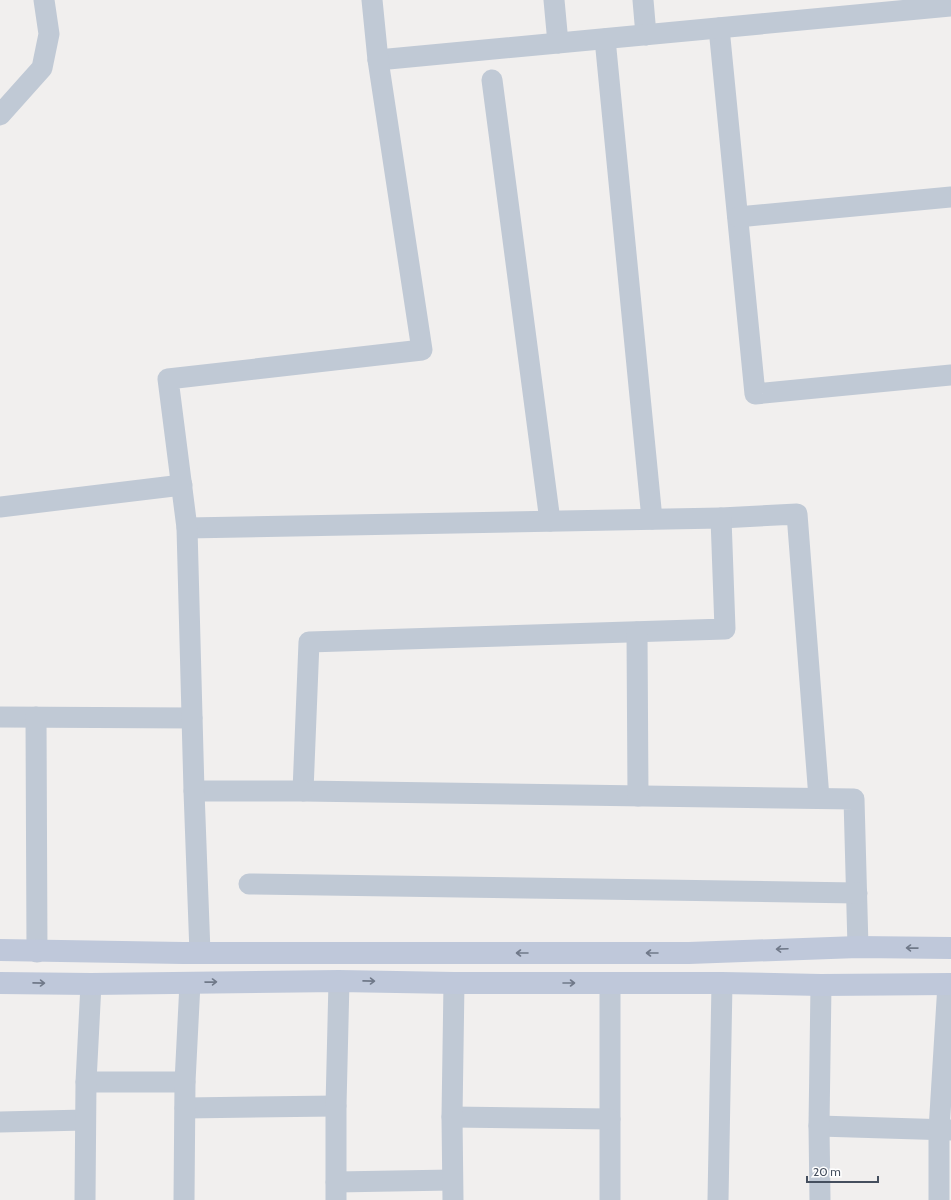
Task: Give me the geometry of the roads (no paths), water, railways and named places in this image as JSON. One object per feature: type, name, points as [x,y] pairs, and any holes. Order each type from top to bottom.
[{"type":"street","points":[[0,115],[42,68],[49,34],[44,0]]},
{"type":"street","points":[[200,953],[187,528],[168,379],[422,350],[378,60],[372,0]]},
{"type":"street","points":[[554,0],[558,43]]},
{"type":"street","points":[[643,0],[646,35]]},
{"type":"street","points":[[378,60],[951,6]]},
{"type":"street","points":[[719,28],[755,394],[951,375]]},
{"type":"street","points":[[605,39],[652,519]]},
{"type":"street","points":[[492,80],[550,521]]},
{"type":"street","points":[[738,217],[951,197]]},
{"type":"street","points":[[0,507],[182,485]]},
{"type":"street","points":[[187,528],[720,518],[797,514],[819,798]]},
{"type":"street","points":[[303,791],[309,642],[725,629],[720,518]]},
{"type":"street","points":[[637,632],[638,796]]},
{"type":"street","points":[[0,717],[192,718]]},
{"type":"street","points":[[36,717],[37,952]]},
{"type":"street","points":[[194,791],[303,791],[854,799],[858,947]]},
{"type":"street","points":[[249,884],[857,893]]},
{"type":"street","points":[[0,950],[37,952],[200,953],[689,953],[858,947],[951,948]]},
{"type":"street","points":[[688,983],[689,953]]},
{"type":"street","points":[[339,981],[336,1106],[336,1191],[452,1190],[454,983]]},
{"type":"street","points":[[0,983],[91,984],[339,981],[821,985],[949,984],[945,1130],[939,1200]]},
{"type":"street","points":[[184,1200],[185,1082],[190,983]]},
{"type":"street","points":[[610,983],[610,1200]]},
{"type":"street","points":[[718,1200],[722,983]]},
{"type":"street","points":[[85,1200],[86,1082],[91,984]]},
{"type":"street","points":[[820,1200],[819,1126],[821,985]]},
{"type":"street","points":[[86,1082],[185,1082]]},
{"type":"street","points":[[185,1108],[336,1106]]},
{"type":"street","points":[[452,1117],[610,1119]]},
{"type":"street","points":[[0,1122],[86,1120]]},
{"type":"street","points":[[819,1126],[945,1130]]}]
